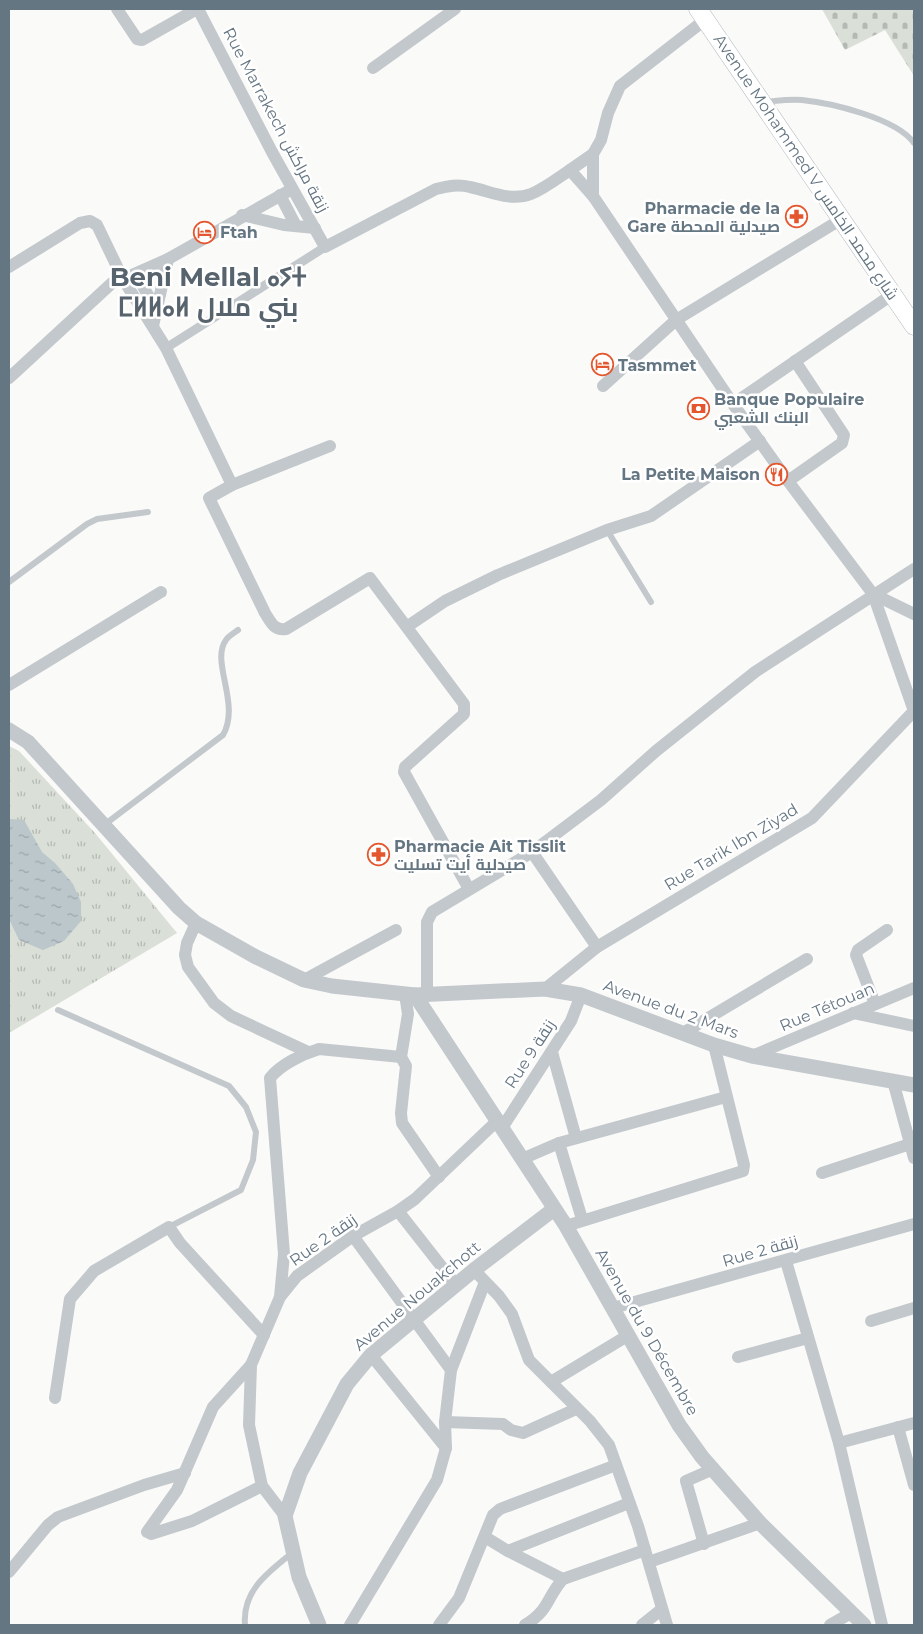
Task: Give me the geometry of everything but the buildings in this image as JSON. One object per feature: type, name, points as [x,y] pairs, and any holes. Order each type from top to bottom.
[{"type":"main road","name":"Avenue Mohammed V شارع محمد الخامس","points":[[702,14],[840,220],[914,326]]},
{"type":"street","points":[[117,9],[137,38],[142,40],[198,9]]},
{"type":"street","name":"Rue Marrakech زنقة مراكش","points":[[198,9],[325,247]]},
{"type":"street","points":[[373,68],[454,9]]},
{"type":"street","points":[[166,348],[325,247],[436,189],[450,185],[463,186],[493,194],[517,196],[531,194],[570,170],[593,154],[601,140],[608,113],[620,86],[702,14]]},
{"type":"street","points":[[593,154],[593,196]]},
{"type":"street","points":[[570,170],[593,196],[733,404],[873,594],[914,711]]},
{"type":"street","points":[[9,378],[112,284],[168,259],[292,188]]},
{"type":"street","points":[[280,194],[296,226]]},
{"type":"street","points":[[242,215],[315,228]]},
{"type":"street","points":[[603,386],[676,320],[840,220]]},
{"type":"street","points":[[11,261],[80,223],[90,221],[97,225],[123,279],[166,348],[232,486]]},
{"type":"street","points":[[153,326],[168,259]]},
{"type":"street","points":[[136,274],[157,310]]},
{"type":"street","points":[[733,404],[893,294]]},
{"type":"street","points":[[788,481],[842,444],[844,439],[844,435],[795,361]]},
{"type":"street","points":[[408,626],[444,601],[480,583],[607,530],[651,516],[760,441]]},
{"type":"street","points":[[330,446],[232,486],[209,498],[265,613],[274,626],[280,630],[286,629],[370,578],[408,626],[465,709],[464,714],[405,767],[404,772],[469,889]]},
{"type":"street","points":[[439,1177],[402,1123],[401,1104],[406,1066],[401,1057],[408,1014],[419,994],[428,916],[437,907],[532,852],[601,800],[656,752],[755,672],[914,569]]},
{"type":"street","points":[[9,685],[161,592]]},
{"type":"street","points":[[873,594],[914,614]]},
{"type":"street","name":"Rue Tarik Ibn Ziyad","points":[[545,989],[597,947],[812,818],[914,711]]},
{"type":"street","name":"Avenue du 2 Mars","points":[[9,730],[28,742],[179,908],[196,923],[256,957],[304,980],[332,986],[419,994],[545,989],[581,995],[714,1045],[752,1056],[914,1085]]},
{"type":"street","points":[[532,852],[597,947]]},
{"type":"street","points":[[196,923],[187,943],[185,955],[188,967],[214,1002],[230,1016],[308,1052]]},
{"type":"street","points":[[304,980],[396,930]]},
{"type":"street","points":[[875,1004],[856,955],[858,950],[887,930]]},
{"type":"street","points":[[683,1033],[807,959]]},
{"type":"street","name":"Rue Tétouan","points":[[752,1056],[914,988]]},
{"type":"street","name":"Avenue du 9 Décembre","points":[[419,994],[436,1027],[566,1226],[679,1425],[711,1470],[760,1523],[864,1625]]},
{"type":"street","name":"Rue 9 زنقة","points":[[500,1125],[552,1052],[571,1021],[581,995]]},
{"type":"street","points":[[853,1013],[914,1026]]},
{"type":"street","points":[[566,1226],[743,1171],[744,1165],[714,1045]]},
{"type":"street","points":[[280,1297],[284,1254],[270,1078],[275,1072],[308,1052],[326,1049],[401,1057]]},
{"type":"street","points":[[552,1052],[576,1138]]},
{"type":"street","points":[[893,1081],[914,1158]]},
{"type":"street","points":[[522,1159],[559,1143],[726,1097]]},
{"type":"street","name":"Rue 2 زنقة","points":[[284,1516],[262,1486],[250,1424],[251,1365],[280,1297],[298,1276],[353,1236],[398,1211],[500,1125]]},
{"type":"street","points":[[559,1143],[582,1220]]},
{"type":"street","points":[[822,1173],[910,1144]]},
{"type":"street","name":"Avenue Nouakchott","points":[[284,1516],[300,1473],[347,1384],[371,1355],[474,1270],[554,1209]]},
{"type":"street","points":[[398,1211],[456,1286]]},
{"type":"street","name":"Rue 2 زنقة","points":[[613,1308],[914,1224]]},
{"type":"street","points":[[55,1398],[70,1299],[94,1271],[169,1227],[180,1243],[264,1335]]},
{"type":"street","points":[[353,1236],[413,1321],[451,1370]]},
{"type":"street","points":[[786,1261],[839,1443],[882,1625]]},
{"type":"street","points":[[474,1270],[499,1296],[512,1314],[529,1360],[600,1432],[609,1446],[647,1556],[667,1625]]},
{"type":"street","points":[[350,1625],[437,1480],[446,1448],[445,1422],[451,1370],[485,1282]]},
{"type":"street","points":[[871,1321],[914,1308]]},
{"type":"street","points":[[551,1382],[627,1336]]},
{"type":"street","points":[[738,1356],[808,1338]]},
{"type":"street","points":[[371,1355],[446,1448]]},
{"type":"street","points":[[251,1365],[213,1407],[185,1472],[169,1503],[148,1530],[149,1533],[192,1521],[262,1486]]},
{"type":"street","points":[[445,1422],[503,1424],[511,1430],[523,1433],[576,1409]]},
{"type":"street","points":[[839,1443],[914,1423]]},
{"type":"street","points":[[898,1427],[914,1485]]},
{"type":"street","points":[[439,1625],[459,1598],[494,1515],[500,1509],[616,1465]]},
{"type":"street","points":[[704,1544],[686,1481],[711,1470]]},
{"type":"street","points":[[9,1572],[48,1525],[58,1518],[144,1485],[185,1472]]},
{"type":"street","points":[[508,1551],[629,1503]]},
{"type":"street","points":[[284,1516],[299,1577],[319,1625]]},
{"type":"street","points":[[525,1625],[543,1612],[556,1586],[563,1579],[647,1556],[704,1544],[760,1523]]},
{"type":"street","points":[[485,1537],[563,1579]]},
{"type":"street","points":[[642,1625],[662,1609]]},
{"type":"street","points":[[830,1625],[851,1613]]},
{"type":"lane","points":[[762,102],[800,100],[848,108],[892,126],[914,143]]},
{"type":"lane","points":[[9,582],[97,519],[148,512]]},
{"type":"lane","points":[[607,530],[651,602]]},
{"type":"lane","points":[[103,826],[223,735],[228,726],[230,711],[223,670],[222,647],[226,640],[238,630]]},
{"type":"lane","points":[[58,1010],[229,1086],[246,1107],[256,1132],[253,1160],[240,1190],[169,1227]]},
{"type":"lane","points":[[245,1625],[247,1606],[257,1581],[292,1553]]},
{"type":"green space","points":[[822,9],[914,9],[914,76],[885,30],[845,50]]},
{"type":"green space","points":[[9,746],[19,751],[95,833],[177,933],[9,1033]]},
{"type":"water","points":[[9,819],[24,820],[42,852],[55,863],[73,884],[81,902],[81,921],[64,941],[43,950],[19,940],[9,919]]},
{"type":"place","name":"Pharmacie de la Gare صيدلية المحطة","points":[[796,217]]},
{"type":"place","name":"Ftah","points":[[204,232]]},
{"type":"place","name":"Tasmmet","points":[[602,365]]},
{"type":"place","name":"Banque Populaire البنك الشعبي","points":[[698,408]]},
{"type":"place","name":"La Petite Maison","points":[[776,474]]},
{"type":"place","name":"Pharmacie Ait Tisslit صيدلية أيت تسليت","points":[[378,855]]},
{"type":"district","name":"Beni Mellal ⴰⵢⵜ ⵎⵍⵍⴰⵍ بني ملال","points":[[208,292]]}]
